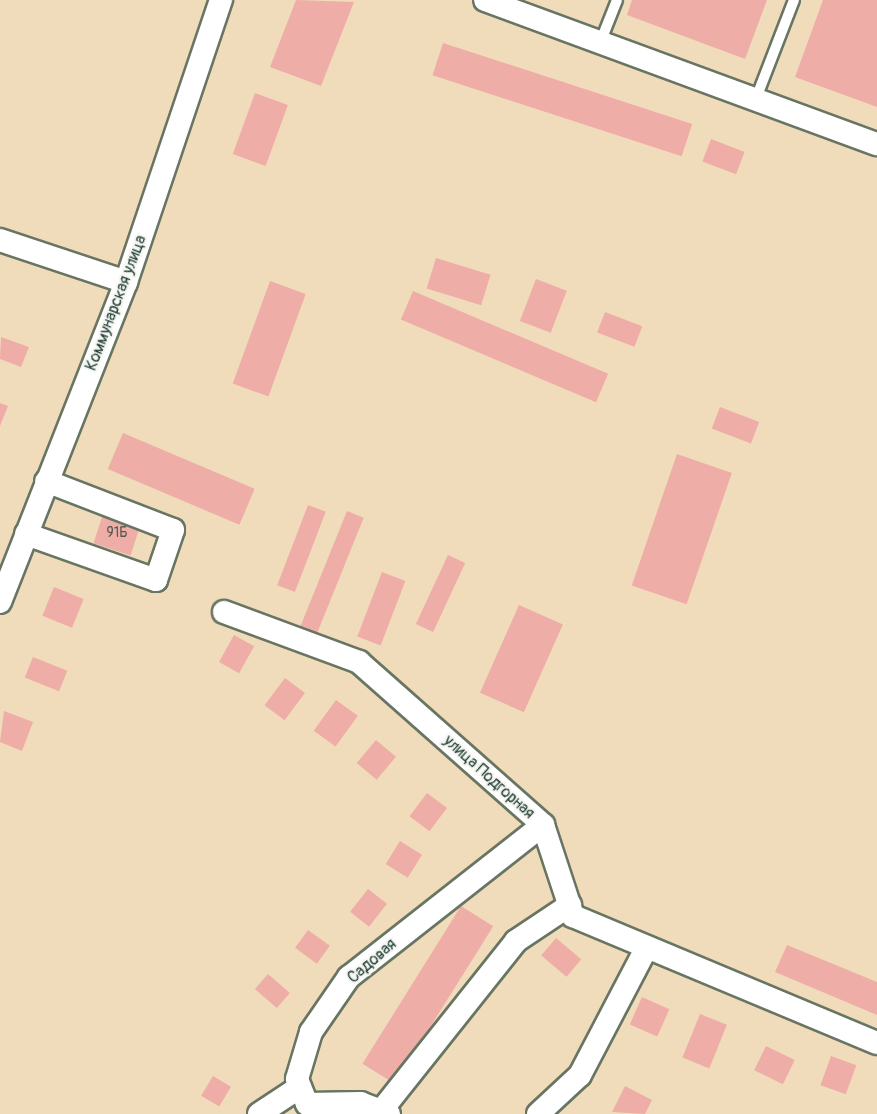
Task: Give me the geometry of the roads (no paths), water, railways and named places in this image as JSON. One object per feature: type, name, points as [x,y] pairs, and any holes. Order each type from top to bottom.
[{"type":"street","name":"Коммунарская улица","points":[[0,602],[126,282],[221,0]]},
{"type":"street","points":[[485,0],[754,102],[877,144]]},
{"type":"street","points":[[0,240],[126,282]]},
{"type":"street","points":[[26,534],[156,580],[173,530],[46,481]]},
{"type":"street","name":"улица Подгорная","points":[[224,612],[359,662],[543,825],[573,916],[877,1043]]},
{"type":"street","name":"Садовая","points":[[300,1088],[297,1079],[311,1032],[349,977],[543,825]]},
{"type":"street","points":[[265,1108],[300,1088],[307,1104],[361,1104],[385,1113],[516,940],[570,905]]},
{"type":"street","points":[[538,1114],[580,1075],[647,947]]},
{"type":"lane","points":[[600,43],[617,0]]},
{"type":"lane","points":[[754,102],[794,0]]}]
